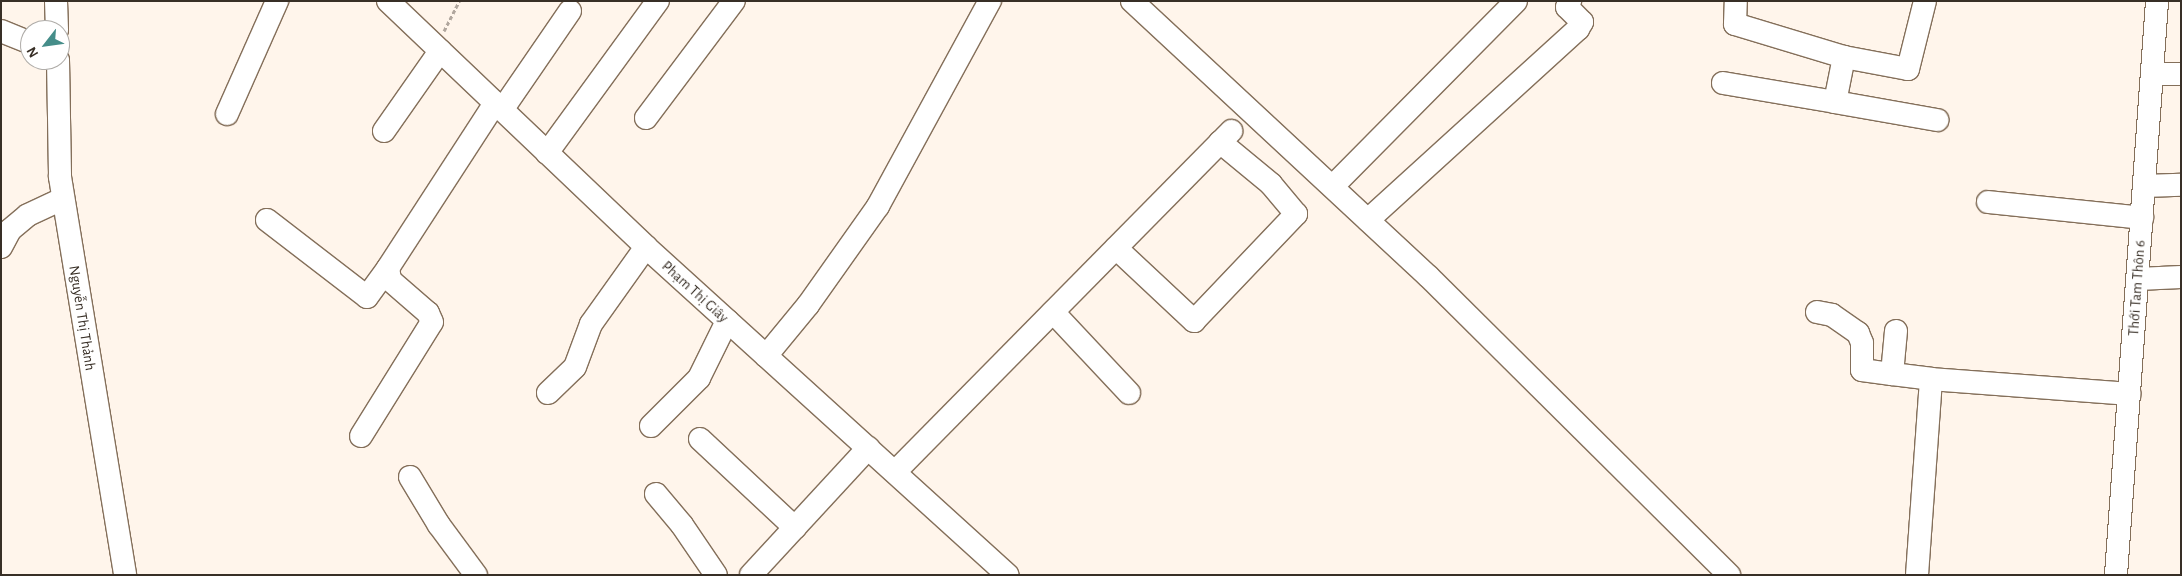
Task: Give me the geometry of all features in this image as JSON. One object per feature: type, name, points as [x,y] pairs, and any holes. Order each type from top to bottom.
[{"type":"street","points":[[56,1],[57,20]]},
{"type":"street","points":[[227,114],[277,1]]},
{"type":"street","name":"Phạm Thị Giây","points":[[388,1],[646,248],[1008,575]]},
{"type":"street","points":[[547,153],[658,1]]},
{"type":"street","points":[[646,118],[734,1]]},
{"type":"street","points":[[766,356],[808,305],[878,206],[990,1]]},
{"type":"street","points":[[1132,1],[1292,151],[1333,186],[1729,575]]},
{"type":"street","points":[[1333,186],[1516,1]]},
{"type":"street","points":[[1736,1],[1735,24],[1844,57],[1903,69],[1911,65],[1924,1]]},
{"type":"street","name":"Thới Tam Thôn 6","points":[[2116,575],[2157,1]]},
{"type":"street","points":[[1368,220],[1578,29],[1582,22],[1565,3]]},
{"type":"street","points":[[267,220],[367,297],[498,106],[570,11]]},
{"type":"street","points":[[1,31],[20,39]]},
{"type":"street","points":[[384,131],[437,48]]},
{"type":"street","points":[[1834,102],[1844,57]]},
{"type":"street","name":"Nguyễn Thị Thảnh","points":[[58,70],[60,177],[125,575]]},
{"type":"street","points":[[2152,74],[2181,74]]},
{"type":"street","points":[[1723,83],[1938,120]]},
{"type":"street","points":[[895,472],[1226,136],[1296,214],[1194,320],[1116,248]]},
{"type":"street","points":[[2144,186],[2181,186]]},
{"type":"street","points":[[1,247],[10,230],[28,215],[63,199]]},
{"type":"street","points":[[1988,202],[2142,218]]},
{"type":"street","points":[[548,394],[575,367],[591,324],[646,248]]},
{"type":"street","points":[[361,436],[432,322],[428,312],[390,280],[388,268]]},
{"type":"street","points":[[2138,279],[2181,277]]},
{"type":"street","points":[[1053,312],[1129,393]]},
{"type":"street","points":[[1817,312],[1832,315],[1858,334],[1862,343],[1862,370],[1930,379],[2129,394]]},
{"type":"street","points":[[651,426],[699,378],[727,321]]},
{"type":"street","points":[[1892,374],[1896,331]]},
{"type":"street","points":[[1917,575],[1930,379]]},
{"type":"street","points":[[700,438],[795,528]]},
{"type":"street","points":[[750,575],[868,448]]},
{"type":"street","points":[[410,477],[439,525],[476,575]]},
{"type":"street","points":[[656,494],[682,525],[716,575]]},
{"type":"path","points":[[437,48],[459,1]]}]
